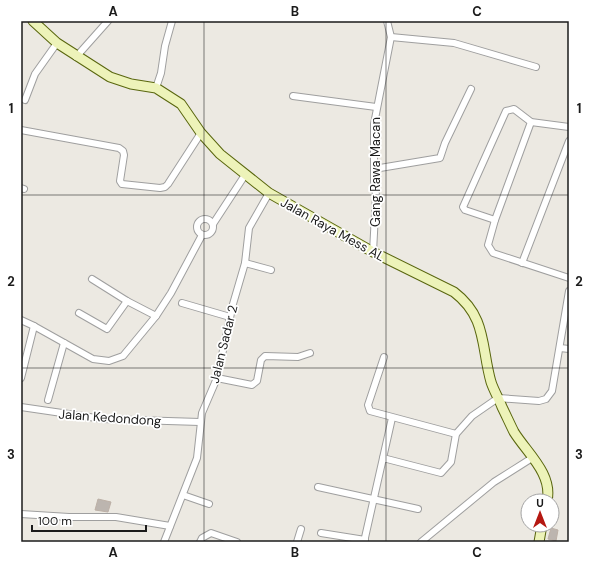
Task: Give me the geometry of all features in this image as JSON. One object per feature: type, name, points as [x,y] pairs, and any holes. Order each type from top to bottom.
[{"type":"street","name":"Jalan Raya Mess AL","points":[[33,21],[57,43],[76,57],[110,77],[131,84],[156,88],[182,104],[201,133],[220,154],[245,175],[269,192],[373,252],[454,292],[465,301],[478,320],[491,383],[513,430],[543,472],[548,485],[548,493]]},
{"type":"street","points":[[76,57],[108,21]]},
{"type":"street","points":[[156,88],[172,21]]},
{"type":"street","name":"Gang Rawa Macan","points":[[373,252],[376,203],[374,124],[376,107],[391,37],[387,21]]},
{"type":"street","points":[[391,37],[454,43],[536,67]]},
{"type":"street","points":[[25,100],[35,74],[57,43]]},
{"type":"street","points":[[374,169],[440,158],[445,143],[471,89]]},
{"type":"street","points":[[292,96],[376,107]]},
{"type":"street","points":[[495,220],[465,210],[463,207],[506,111],[514,109],[531,122],[569,127]]},
{"type":"street","points":[[531,122],[495,220],[489,240],[490,250],[493,253],[569,278]]},
{"type":"street","points":[[21,130],[119,148],[123,151],[124,155],[120,180],[122,184],[165,187],[201,133]]},
{"type":"street","points":[[522,263],[569,141]]},
{"type":"street","points":[[21,320],[93,359],[102,361],[118,359],[128,351],[156,316],[171,293],[202,235],[211,233],[213,224],[245,175]]},
{"type":"street","name":"Jalan Sadar 2","points":[[164,542],[197,458],[202,413],[217,378],[230,317],[245,263],[250,228],[269,192]]},
{"type":"street","points":[[202,235],[197,230],[199,221],[209,220],[213,224]]},
{"type":"street","points":[[245,263],[271,270]]},
{"type":"street","points":[[92,279],[127,301],[156,316]]},
{"type":"street","points":[[383,458],[441,473],[451,462],[456,434],[472,416],[498,398],[539,401],[546,399],[552,391],[569,291]]},
{"type":"street","points":[[79,313],[107,329],[127,301]]},
{"type":"street","points":[[182,302],[230,317]]},
{"type":"street","points":[[21,378],[34,326]]},
{"type":"street","points":[[48,400],[64,343]]},
{"type":"street","points":[[560,348],[569,349]]},
{"type":"street","points":[[217,378],[252,385],[257,381],[261,360],[265,356],[298,357],[310,353]]},
{"type":"street","points":[[384,357],[368,405],[370,411],[456,434]]},
{"type":"street","name":"Jalan Kedondong","points":[[21,407],[103,419],[200,422]]},
{"type":"street","points":[[321,534],[365,541],[392,418]]},
{"type":"street","points":[[421,542],[494,482],[532,458]]},
{"type":"street","points":[[318,487],[418,509]]},
{"type":"street","points":[[183,495],[210,504]]},
{"type":"street","points":[[21,514],[69,517],[116,517],[170,526]]},
{"type":"street","points":[[297,542],[301,529]]},
{"type":"street","points":[[200,542],[202,538],[211,533],[237,542]]},
{"type":"building","points":[[98,499],[111,502],[108,512],[95,510]]},
{"type":"building","points":[[550,533],[557,533],[556,541],[548,539]]}]
